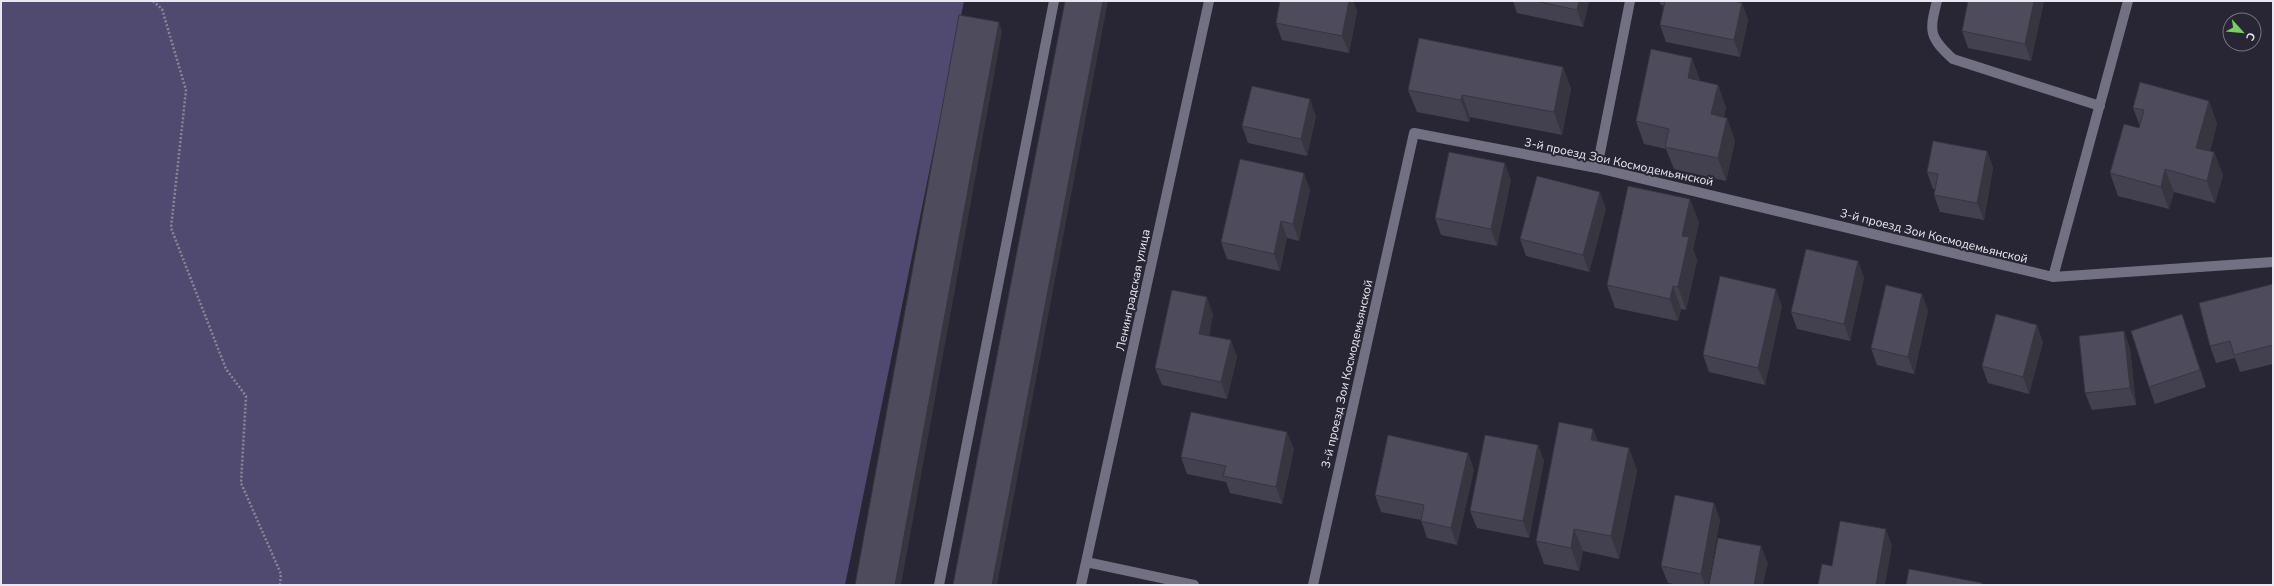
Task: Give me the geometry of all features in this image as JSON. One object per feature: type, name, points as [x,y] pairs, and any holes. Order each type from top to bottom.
[{"type":"street","points":[[939,585],[1054,1]]},
{"type":"street","name":"Ленинградская улица","points":[[1081,585],[1210,1]]},
{"type":"street","points":[[1597,168],[1630,1]]},
{"type":"street","points":[[1937,1],[1930,27],[1938,46],[1953,59],[2100,106]]},
{"type":"street","points":[[2053,277],[2128,1]]},
{"type":"street","name":"3-й проезд Зои Космодемьянской","points":[[1313,585],[1414,133],[1597,168],[2053,277],[2273,262]]},
{"type":"street","points":[[1086,562],[1194,585]]},
{"type":"path","points":[[153,1],[162,9],[186,90],[171,228],[226,368],[246,396],[241,483],[281,574],[280,585]]},
{"type":"shaded area","points":[[1,1],[964,1],[845,585],[1,585]]},
{"type":"building","points":[[1065,1],[1103,1],[992,585],[953,585]]},
{"type":"building","points":[[1280,1],[1349,1],[1342,36],[1276,23]]},
{"type":"building","points":[[1536,1],[1579,1],[1577,10]]},
{"type":"building","points":[[1665,1],[1732,1],[1742,3],[1734,40],[1660,25]]},
{"type":"building","points":[[1968,1],[2034,1],[2025,44],[1962,31]]},
{"type":"building","points":[[959,15],[999,22],[895,585],[855,585]]},
{"type":"building","points":[[1419,38],[1563,67],[1554,112],[1462,95],[1461,100],[1408,90]]},
{"type":"building","points":[[1651,49],[1692,58],[1688,78],[1718,85],[1711,114],[1727,118],[1718,158],[1665,147],[1669,129],[1636,121]]},
{"type":"building","points":[[2140,82],[2209,101],[2196,148],[2214,152],[2207,181],[2165,169],[2161,187],[2110,173],[2124,124],[2139,128],[2144,110],[2133,108]]},
{"type":"building","points":[[1252,86],[1310,99],[1301,139],[1242,126]]},
{"type":"building","points":[[1933,141],[1987,151],[1977,203],[1934,195],[1938,174],[1927,172]]},
{"type":"building","points":[[1449,152],[1505,163],[1491,229],[1435,218]]},
{"type":"building","points":[[1240,159],[1304,173],[1293,224],[1281,221],[1274,254],[1221,242]]},
{"type":"building","points":[[1537,176],[1600,192],[1583,255],[1520,239]]},
{"type":"building","points":[[1628,186],[1690,199],[1682,236],[1689,237],[1678,287],[1673,286],[1670,299],[1607,285]]},
{"type":"building","points":[[1806,249],[1858,261],[1844,324],[1791,312]]},
{"type":"building","points":[[1720,276],[1776,289],[1758,368],[1703,355]]},
{"type":"building","points":[[2273,284],[2273,345],[2234,355],[2230,341],[2210,346],[2199,303]]},
{"type":"building","points":[[1886,285],[1922,294],[1908,357],[1871,348]]},
{"type":"building","points":[[1172,290],[1207,297],[1199,334],[1231,340],[1221,382],[1155,368]]},
{"type":"building","points":[[1996,314],[2037,325],[2023,377],[1982,366]]},
{"type":"building","points":[[2182,314],[2200,370],[2149,387],[2131,331]]},
{"type":"building","points":[[2124,331],[2130,388],[2085,393],[2079,336]]},
{"type":"building","points":[[1191,412],[1287,432],[1276,487],[1223,476],[1226,466],[1181,457]]},
{"type":"building","points":[[1559,422],[1593,429],[1591,440],[1629,448],[1611,536],[1574,529],[1571,548],[1536,541]]},
{"type":"building","points":[[1388,435],[1468,453],[1451,528],[1421,521],[1424,505],[1375,495]]},
{"type":"building","points":[[1485,435],[1538,445],[1523,521],[1470,511]]},
{"type":"building","points":[[1675,495],[1714,503],[1701,574],[1661,566]]},
{"type":"building","points":[[1840,521],[1886,529],[1876,585],[1818,585],[1822,564],[1832,566]]},
{"type":"building","points":[[1718,538],[1761,546],[1754,585],[1709,585]]},
{"type":"building","points":[[1909,569],[1982,583],[1982,585],[1906,585]]}]
